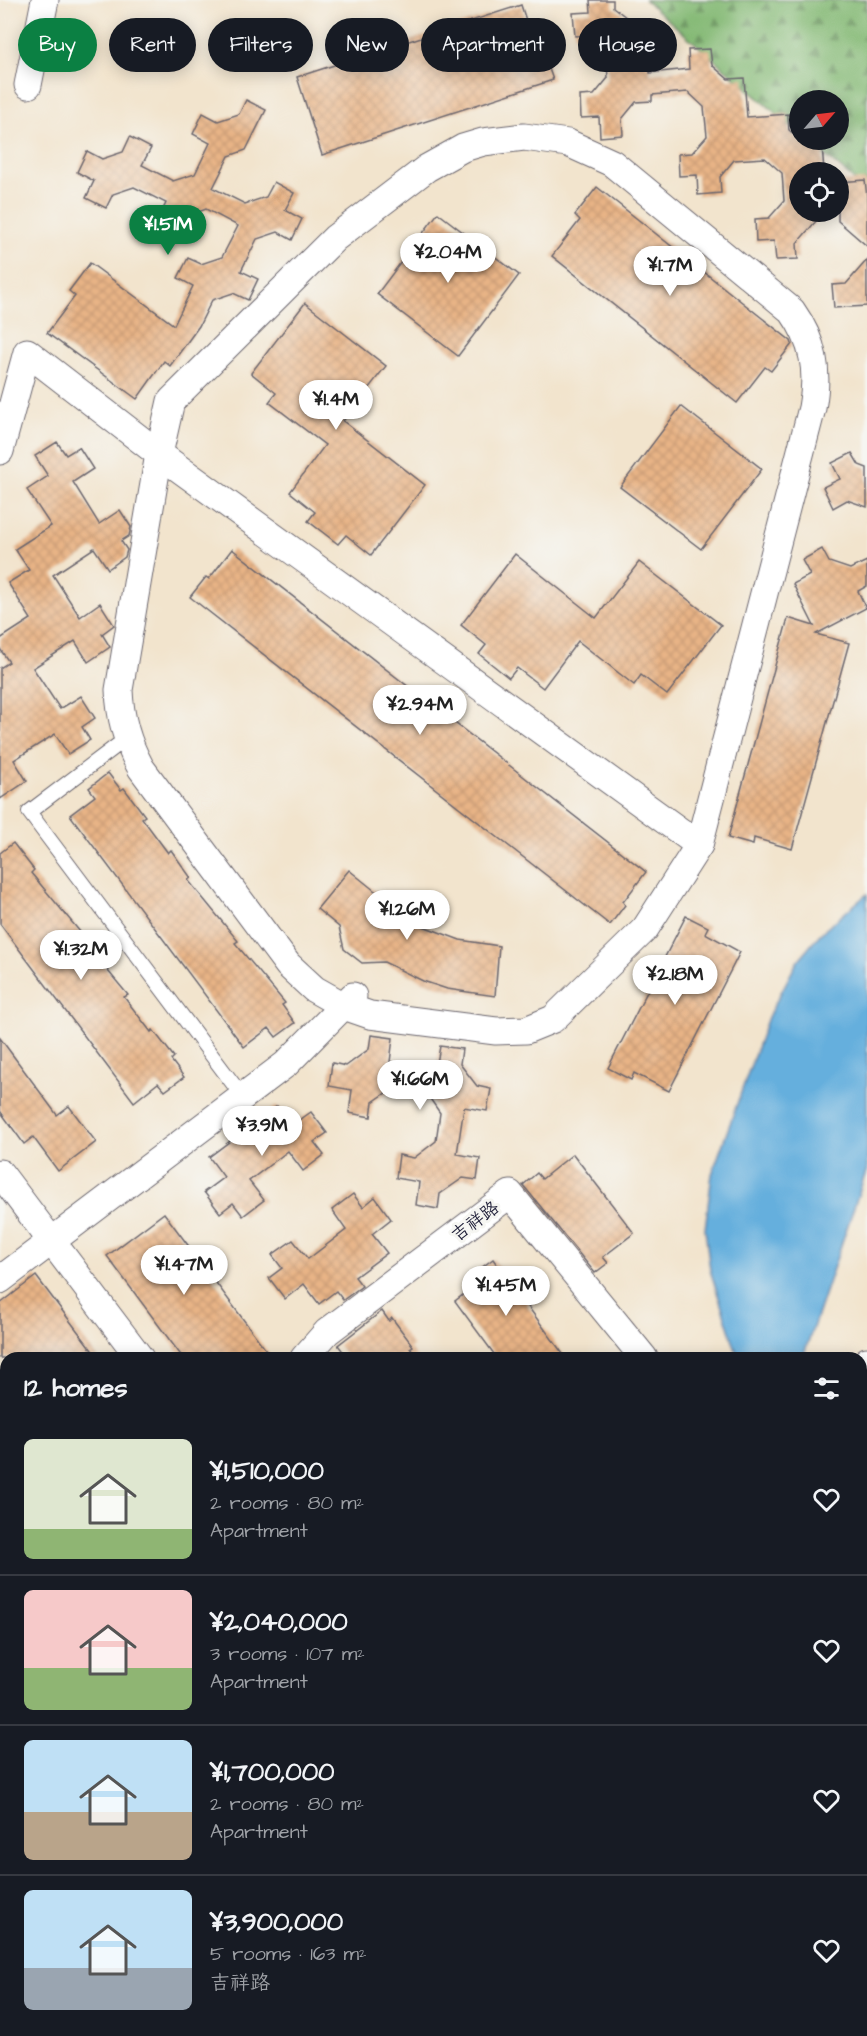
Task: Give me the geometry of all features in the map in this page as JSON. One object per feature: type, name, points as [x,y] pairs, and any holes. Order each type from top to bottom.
[{"type":"street","points":[[28,85],[45,0]]},
{"type":"street","points":[[524,137],[568,143],[612,163],[780,299],[802,325],[814,357],[816,391],[699,845],[645,929],[553,1019],[526,1030],[496,1031],[396,1020],[314,989],[288,965],[141,768],[127,738],[120,706],[121,673],[159,454],[171,401],[335,238],[444,157],[483,142],[524,137]]},
{"type":"street","points":[[0,451],[27,352],[159,454],[699,845]]},
{"type":"street","points":[[0,1280],[286,1064],[349,1001]]},
{"type":"street","points":[[0,1173],[135,1352]]},
{"type":"street","name":"吉祥路","points":[[309,1352],[327,1332],[510,1194],[639,1352]]},
{"type":"lane","points":[[127,738],[29,812],[243,1097]]},
{"type":"green space","points":[[645,0],[867,0],[867,191],[849,176],[849,162],[833,162],[819,150],[849,150],[849,90],[789,90],[789,124],[677,28],[677,18],[666,18]]},
{"type":"water","points":[[867,894],[867,1169],[805,1352],[736,1352],[710,1270],[705,1229],[712,1174],[768,1017],[797,962],[820,934]]},
{"type":"building","points":[[590,0],[613,0],[613,7],[627,18],[578,18],[578,36],[575,36],[573,13],[591,12]]},
{"type":"building","points":[[521,5],[525,18],[481,18]]},
{"type":"building","points":[[421,37],[421,72],[550,72],[553,80],[322,155],[297,77],[325,68],[325,72],[409,72],[409,41]]},
{"type":"building","points":[[710,49],[712,65],[728,79],[744,78],[747,117],[788,114],[789,150],[822,150],[823,162],[789,162],[789,222],[815,222],[797,243],[798,259],[776,260],[774,241],[756,242],[755,219],[769,218],[784,201],[782,173],[765,158],[734,160],[720,177],[721,193],[698,195],[697,175],[679,176],[678,154],[692,153],[707,136],[704,107],[688,92],[652,95],[652,101],[636,102],[622,119],[623,135],[600,137],[599,117],[581,118],[580,96],[594,95],[608,78],[608,72],[650,73],[689,69],[688,50]]},
{"type":"building","points":[[246,100],[266,110],[246,150],[229,156],[213,188],[245,204],[266,197],[274,182],[294,193],[285,210],[302,219],[292,240],[278,232],[257,239],[241,271],[258,279],[248,300],[233,293],[212,300],[199,326],[170,366],[164,361],[137,399],[47,333],[75,296],[69,291],[90,263],[174,325],[193,286],[178,278],[188,258],[201,264],[222,257],[238,226],[206,209],[185,217],[178,231],[158,220],[166,203],[134,187],[113,194],[106,208],[86,198],[94,181],[77,172],[87,151],[102,159],[123,152],[130,137],[151,148],[142,165],[173,181],[195,174],[210,143],[193,134],[203,113],[218,121],[239,114]]},
{"type":"building","points":[[865,180],[867,246],[839,222],[849,222],[849,181]]},
{"type":"building","points":[[597,187],[791,341],[792,344],[771,371],[765,367],[737,403],[552,256],[580,220],[575,215]]},
{"type":"building","points":[[438,213],[519,275],[458,356],[377,294]]},
{"type":"building","points":[[867,260],[867,306],[834,308],[832,285],[846,284]]},
{"type":"building","points":[[305,303],[386,366],[343,421],[425,485],[371,555],[346,535],[338,544],[308,521],[315,512],[290,492],[325,445],[269,402],[276,393],[251,373]]},
{"type":"building","points":[[681,406],[762,469],[701,549],[620,487]]},
{"type":"building","points":[[57,442],[66,455],[79,447],[93,469],[73,482],[99,524],[120,510],[131,527],[129,536],[121,541],[127,550],[125,557],[108,569],[94,548],[53,575],[80,617],[100,603],[114,625],[102,634],[110,647],[88,662],[75,641],[33,668],[60,709],[81,696],[95,718],[82,727],[90,740],[68,754],[55,734],[14,760],[27,781],[0,799],[0,668],[9,662],[0,649],[0,639],[31,619],[8,583],[29,570],[15,549],[51,526],[27,490],[48,476],[35,456]]},
{"type":"building","points":[[852,453],[859,465],[867,468],[867,507],[847,500],[833,508],[823,487],[840,479],[832,463]]},
{"type":"building","points":[[232,549],[646,872],[623,902],[625,905],[610,925],[190,597],[206,577],[209,579]]},
{"type":"building","points":[[822,549],[829,562],[850,569],[867,561],[867,586],[858,591],[866,608],[816,634],[849,643],[792,849],[754,838],[753,845],[728,838],[788,618],[814,626],[793,584],[810,575],[802,560]]},
{"type":"building","points":[[515,554],[596,618],[639,562],[721,625],[667,695],[641,675],[634,685],[578,641],[543,688],[517,668],[509,678],[479,654],[486,645],[461,625]]},
{"type":"building","points":[[108,773],[121,790],[124,788],[145,816],[142,818],[168,853],[171,850],[191,878],[188,880],[238,941],[235,943],[285,1003],[282,1005],[295,1023],[276,1037],[269,1028],[244,1047],[70,815],[95,796],[89,788]]},
{"type":"building","points":[[13,843],[34,870],[31,873],[128,995],[124,997],[174,1057],[171,1060],[184,1077],[165,1091],[158,1083],[134,1102],[0,924],[0,853]]},
{"type":"building","points":[[349,870],[406,916],[423,926],[460,940],[499,946],[495,996],[447,989],[423,981],[384,962],[362,963],[344,949],[339,927],[317,909]]},
{"type":"building","points":[[686,916],[708,927],[705,933],[740,952],[669,1091],[634,1073],[631,1080],[608,1068]]},
{"type":"building","points":[[371,1035],[393,1038],[390,1062],[436,1069],[440,1046],[462,1049],[460,1064],[477,1086],[491,1089],[487,1111],[464,1107],[457,1154],[480,1158],[477,1180],[463,1178],[440,1194],[438,1209],[416,1205],[419,1182],[396,1178],[399,1155],[414,1158],[436,1141],[440,1113],[424,1090],[396,1086],[373,1102],[371,1117],[349,1113],[352,1090],[329,1086],[332,1063],[346,1066],[369,1049]]},
{"type":"building","points":[[0,1038],[57,1115],[69,1106],[96,1142],[58,1171],[33,1137],[24,1144],[0,1111]]},
{"type":"building","points":[[277,1106],[291,1126],[311,1112],[327,1133],[314,1142],[324,1155],[303,1171],[288,1151],[249,1181],[264,1200],[243,1216],[233,1203],[220,1213],[204,1192],[224,1177],[209,1157]]},
{"type":"building","points":[[573,1154],[634,1233],[603,1257],[608,1263],[595,1273],[523,1185],[537,1173],[542,1179]]},
{"type":"building","points":[[353,1194],[363,1207],[375,1197],[391,1219],[372,1234],[387,1253],[355,1277],[362,1286],[343,1300],[336,1291],[319,1304],[304,1284],[285,1299],[269,1278],[282,1268],[272,1255],[293,1240],[308,1259],[346,1230],[332,1210]]},
{"type":"building","points":[[164,1213],[268,1352],[179,1352],[107,1256]]},
{"type":"building","points":[[493,1259],[505,1276],[509,1274],[529,1302],[526,1304],[562,1352],[493,1352],[455,1301],[480,1282],[473,1274]]},
{"type":"building","points":[[36,1276],[93,1352],[0,1352],[0,1304]]},
{"type":"building","points":[[382,1311],[389,1321],[392,1318],[413,1346],[410,1348],[413,1352],[343,1352],[338,1345]]}]
